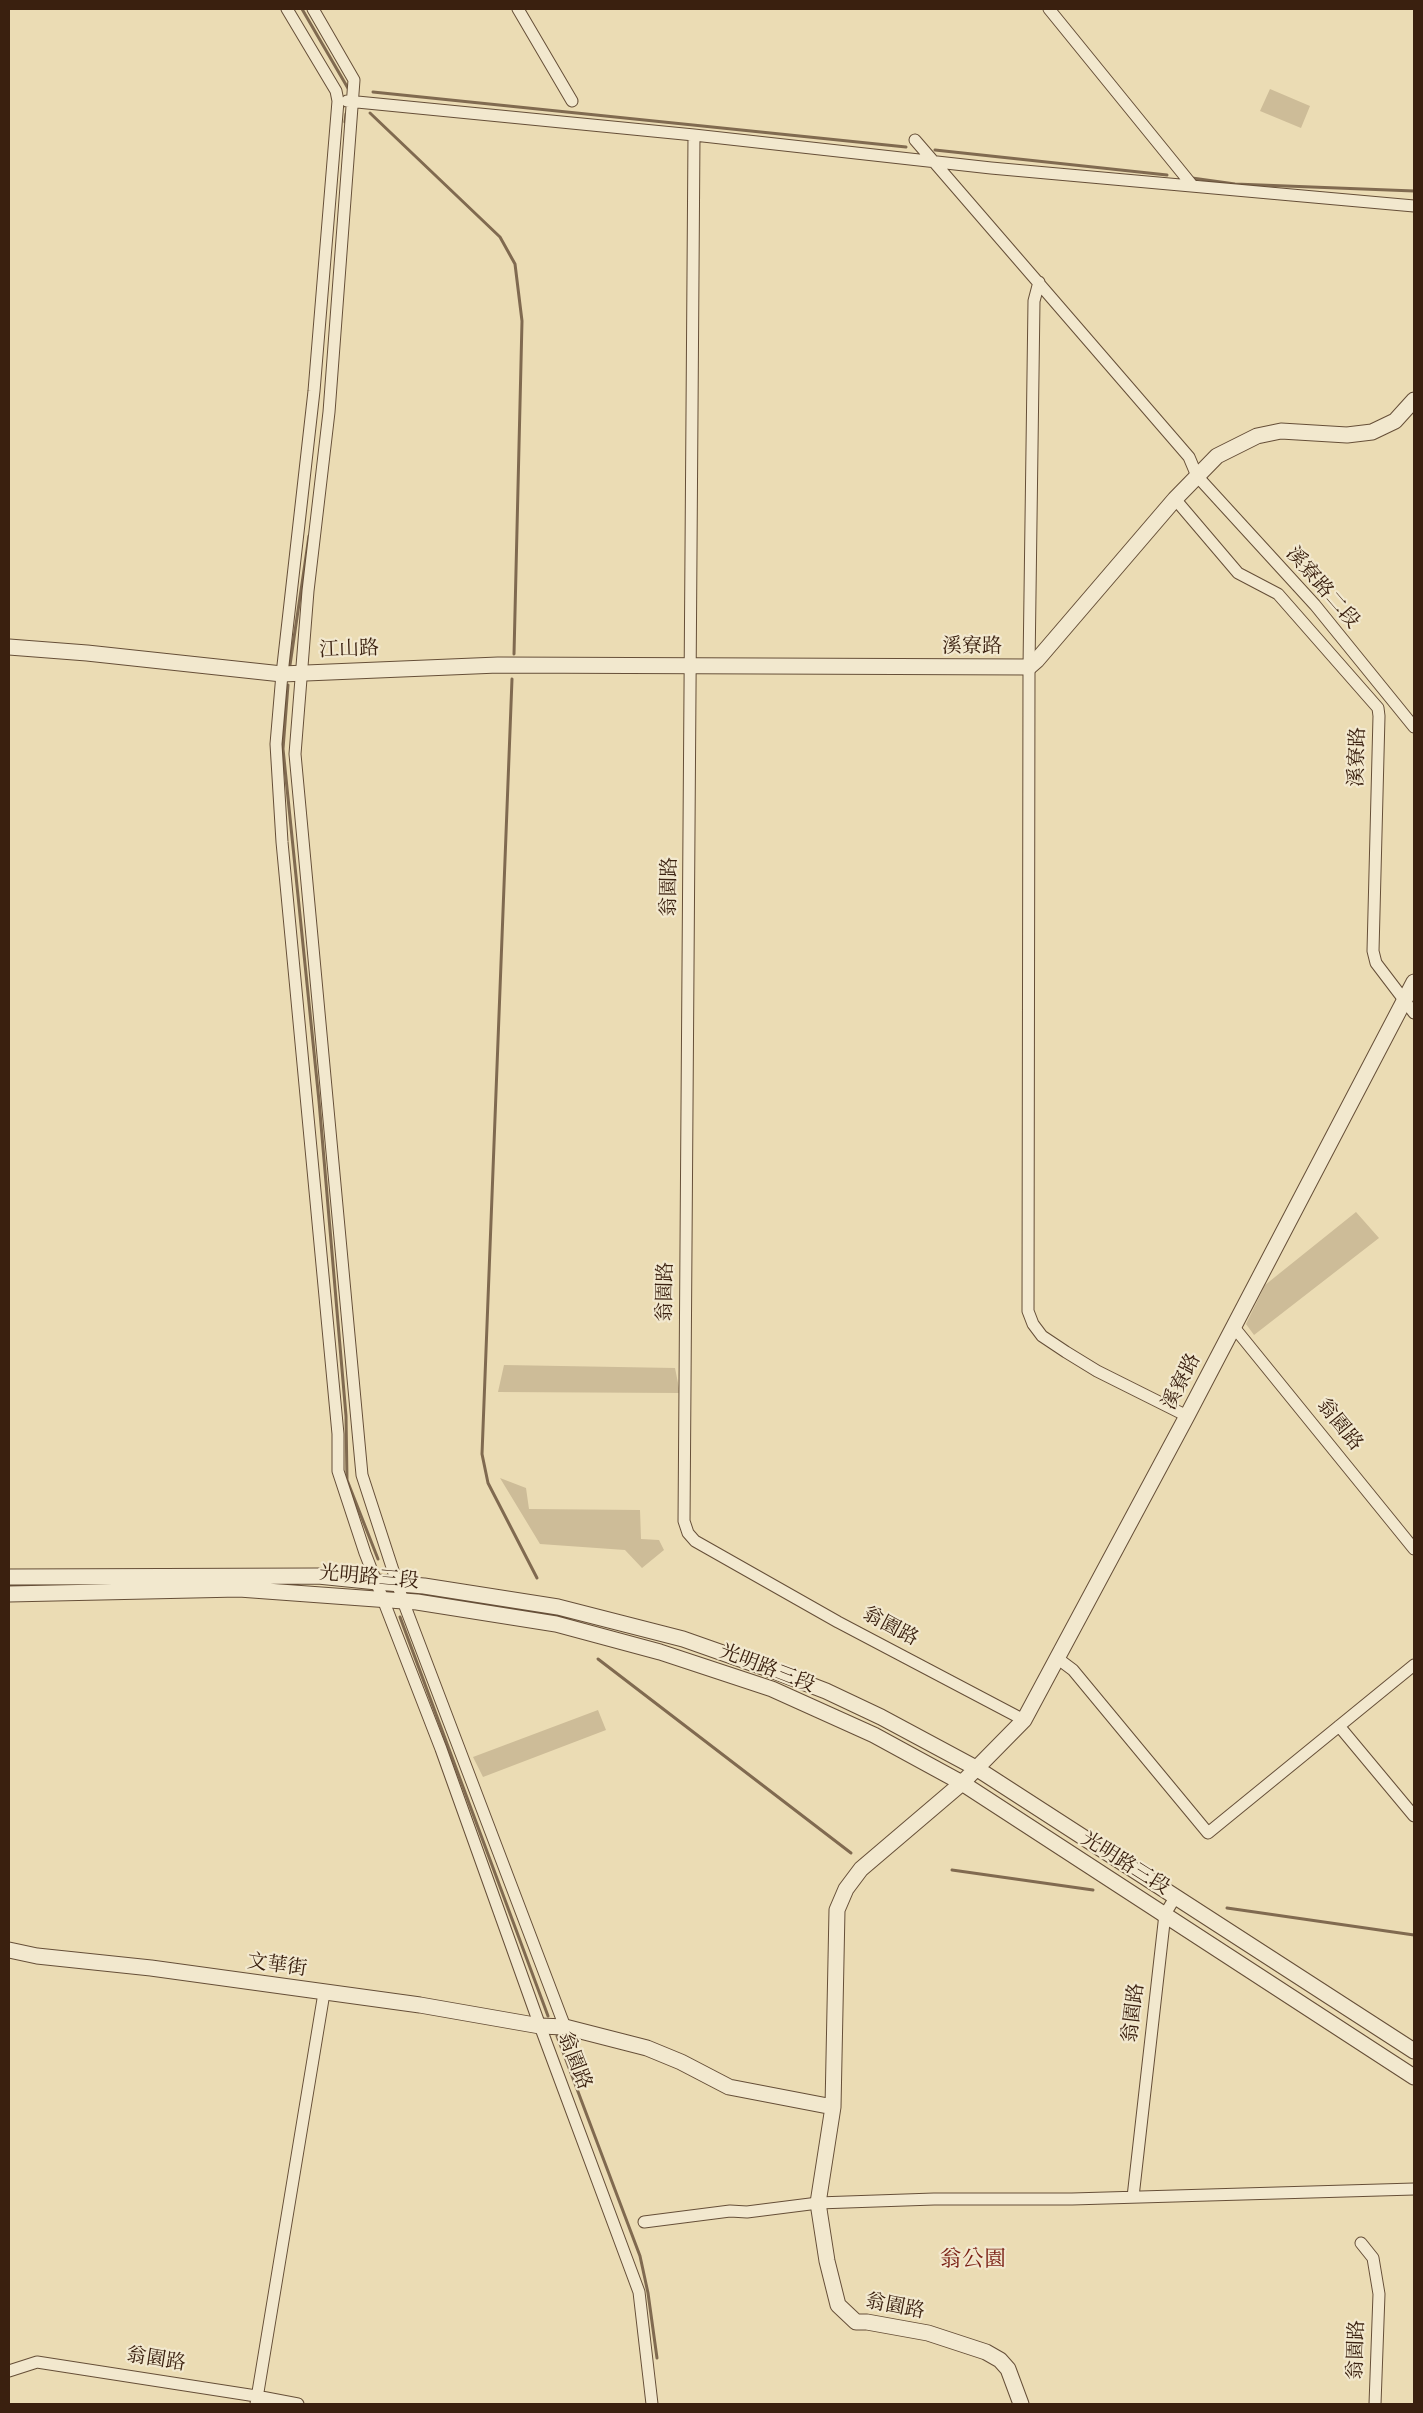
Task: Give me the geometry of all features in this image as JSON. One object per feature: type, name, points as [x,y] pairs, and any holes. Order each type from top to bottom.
[{"type":"street","points":[[287,9],[336,91],[338,101],[314,391],[282,674],[276,744],[282,842],[338,1434],[338,1471],[350,1512],[441,1749],[540,2026]]},
{"type":"street","points":[[313,9],[354,80],[354,102],[329,412],[301,672],[295,754],[362,1475],[397,1584],[565,2028]]},
{"type":"street","points":[[518,9],[572,100]]},
{"type":"street","points":[[1049,9],[1192,185]]},
{"type":"street","points":[[338,101],[694,135],[991,168],[1414,206]]},
{"type":"street","name":"翁園路","points":[[694,135],[692,665],[684,1521],[694,1541],[838,1622],[1024,1720]]},
{"type":"street","name":"溪寮路二段","points":[[915,140],[1189,457],[1198,476],[1314,605],[1414,727]]},
{"type":"street","points":[[1039,282],[1034,301],[1029,667],[1028,1311],[1033,1324],[1042,1336],[1066,1352],[1097,1371],[1187,1416]]},
{"type":"street","name":"溪寮路","points":[[692,665],[1029,667],[1175,499],[1217,456],[1257,436],[1281,431],[1347,435],[1372,432],[1395,421],[1414,400]]},
{"type":"street","name":"溪寮路","points":[[1175,499],[1238,573],[1278,594],[1378,708],[1380,716],[1373,951],[1376,963],[1414,1012]]},
{"type":"street","name":"江山路","points":[[9,647],[87,653],[282,674],[498,665],[692,665]]},
{"type":"street","name":"溪寮路","points":[[962,1783],[1024,1720],[1187,1416],[1414,982]]},
{"type":"street","name":"翁園路","points":[[1233,1326],[1414,1549]]},
{"type":"street","name":"光明路三段","points":[[9,1577],[318,1576],[397,1584],[558,1607],[683,1639],[826,1691],[880,1717],[976,1768],[1414,2051]]},
{"type":"street","name":"光明路三段","points":[[9,1594],[239,1589],[404,1601],[556,1624],[660,1652],[772,1689],[874,1735],[962,1783],[1414,2077]]},
{"type":"street","points":[[1057,1658],[1073,1670],[1208,1833],[1414,1664]]},
{"type":"street","points":[[1339,1726],[1414,1816]]},
{"type":"street","name":"翁園路","points":[[962,1783],[861,1869],[843,1896],[837,1910],[833,2107],[818,2202],[827,2261],[838,2305],[844,2311],[856,2322],[867,2322],[928,2333],[986,2352],[1000,2360],[1008,2368],[1021,2404]]},
{"type":"street","name":"翁園路","points":[[1133,2198],[1165,1914],[1176,1896]]},
{"type":"street","name":"文華街","points":[[9,1950],[37,1956],[151,1968],[420,2005],[540,2026]]},
{"type":"street","points":[[256,2400],[324,1992]]},
{"type":"street","name":"翁園路","points":[[652,2404],[639,2292],[540,2026],[565,2028],[647,2048],[681,2062],[729,2087],[833,2107]]},
{"type":"street","points":[[644,2222],[730,2211],[747,2212],[818,2202],[934,2199],[1133,2198],[1414,2189]]},
{"type":"street","name":"翁園路","points":[[1361,2242],[1373,2258],[1379,2294],[1375,2404]]},
{"type":"street","name":"翁園路","points":[[9,2371],[37,2362],[256,2400],[298,2404]]},
{"type":"shaded area","points":[[1270,89],[1310,106],[1301,128],[1260,111]]},
{"type":"shaded area","points":[[1356,1212],[1379,1238],[1254,1335],[1246,1324],[1265,1285]]},
{"type":"shaded area","points":[[504,1365],[675,1368],[680,1393],[498,1392]]},
{"type":"shaded area","points":[[500,1478],[526,1488],[529,1509],[640,1510],[641,1539],[659,1540],[664,1550],[642,1568],[625,1550],[540,1544]]},
{"type":"shaded area","points":[[598,1710],[606,1730],[483,1777],[473,1757]]},
{"type":"waterway","points":[[302,9],[349,90]]},
{"type":"waterway","points":[[373,92],[906,147]]},
{"type":"waterway","points":[[370,113],[500,237],[515,264],[522,321],[514,654]]},
{"type":"waterway","points":[[345,122],[346,114]]},
{"type":"waterway","points":[[935,150],[1167,175]]},
{"type":"waterway","points":[[1192,178],[1235,184],[1414,191]]},
{"type":"waterway","points":[[290,665],[309,536]]},
{"type":"waterway","points":[[512,679],[482,1454],[488,1483],[537,1578]]},
{"type":"waterway","points":[[288,685],[283,749],[319,1101],[346,1416],[347,1480],[378,1559]]},
{"type":"waterway","points":[[400,1617],[548,2016]]},
{"type":"waterway","points":[[598,1659],[851,1853]]},
{"type":"waterway","points":[[952,1870],[1093,1890]]},
{"type":"waterway","points":[[1227,1908],[1414,1935]]},
{"type":"waterway","points":[[557,2036],[640,2256],[648,2293],[657,2358]]},
{"type":"district","name":"翁公園","points":[[973,2261]]}]
